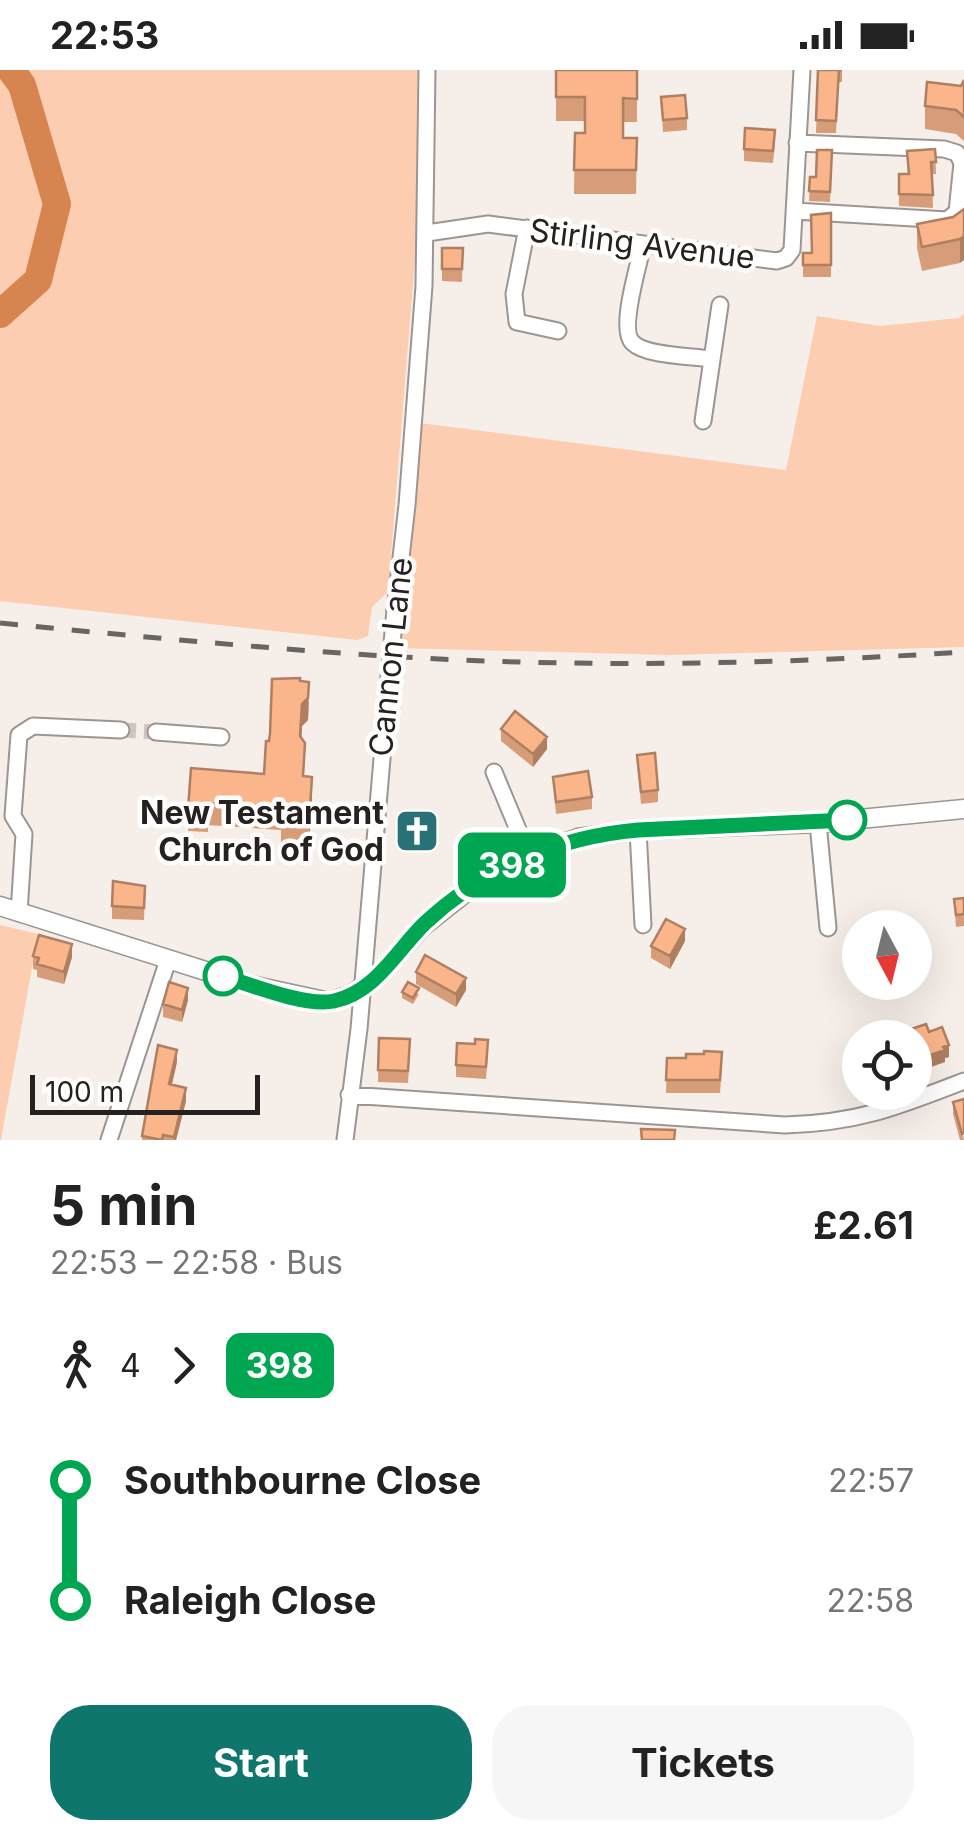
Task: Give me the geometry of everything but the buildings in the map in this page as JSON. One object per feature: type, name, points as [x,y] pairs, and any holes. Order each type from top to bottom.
[{"type":"street","name":"Cannon Lane","points":[[344,1140],[407,506],[427,233],[427,70]]},
{"type":"street","name":"Stirling Avenue","points":[[427,233],[488,224],[777,261],[786,258],[792,250],[802,70]]},
{"type":"street","points":[[795,210],[948,220],[957,212],[962,163],[957,153],[944,149],[797,144]]},
{"type":"street","points":[[527,228],[514,294],[517,322],[558,331]]},
{"type":"street","points":[[643,244],[626,329],[631,342],[654,351],[710,359]]},
{"type":"street","points":[[702,421],[720,305]]},
{"type":"street","points":[[121,730],[33,726],[19,735],[13,816],[24,834],[7,909],[318,1002],[335,1001],[362,988],[387,968],[443,907],[490,876],[578,838],[638,830],[818,822],[964,810]]},
{"type":"street","points":[[156,732],[221,737]]},
{"type":"street","points":[[494,772],[529,856]]},
{"type":"street","points":[[818,822],[828,928]]},
{"type":"street","points":[[638,830],[644,925]]},
{"type":"street","points":[[108,1140],[168,960]]},
{"type":"street","points":[[348,1095],[785,1125],[833,1123],[884,1112],[964,1081]]},
{"type":"shaded area","points":[[0,70],[418,70],[416,247],[388,592],[372,607],[368,636],[357,640],[0,601]]},
{"type":"shaded area","points":[[964,314],[964,647],[670,655],[397,648],[420,423],[786,470],[817,316],[880,326],[959,318]]},
{"type":"shaded area","points":[[0,925],[38,934],[1,1140],[0,1140]]},
{"type":"waterway","points":[[0,314],[38,280],[57,204],[22,85],[11,70]]},
{"type":"tunnel","points":[[121,730],[156,732]]},
{"type":"railway","points":[[0,623],[302,650],[542,663],[683,663],[964,652]]},
{"type":"bus line","name":"398","points":[[223,976],[318,1002],[335,1001],[378,976],[443,907],[490,876],[552,846],[604,833],[638,830],[847,820]]},
{"type":"place","name":"New Testament Church of God","points":[[417,831]]}]
